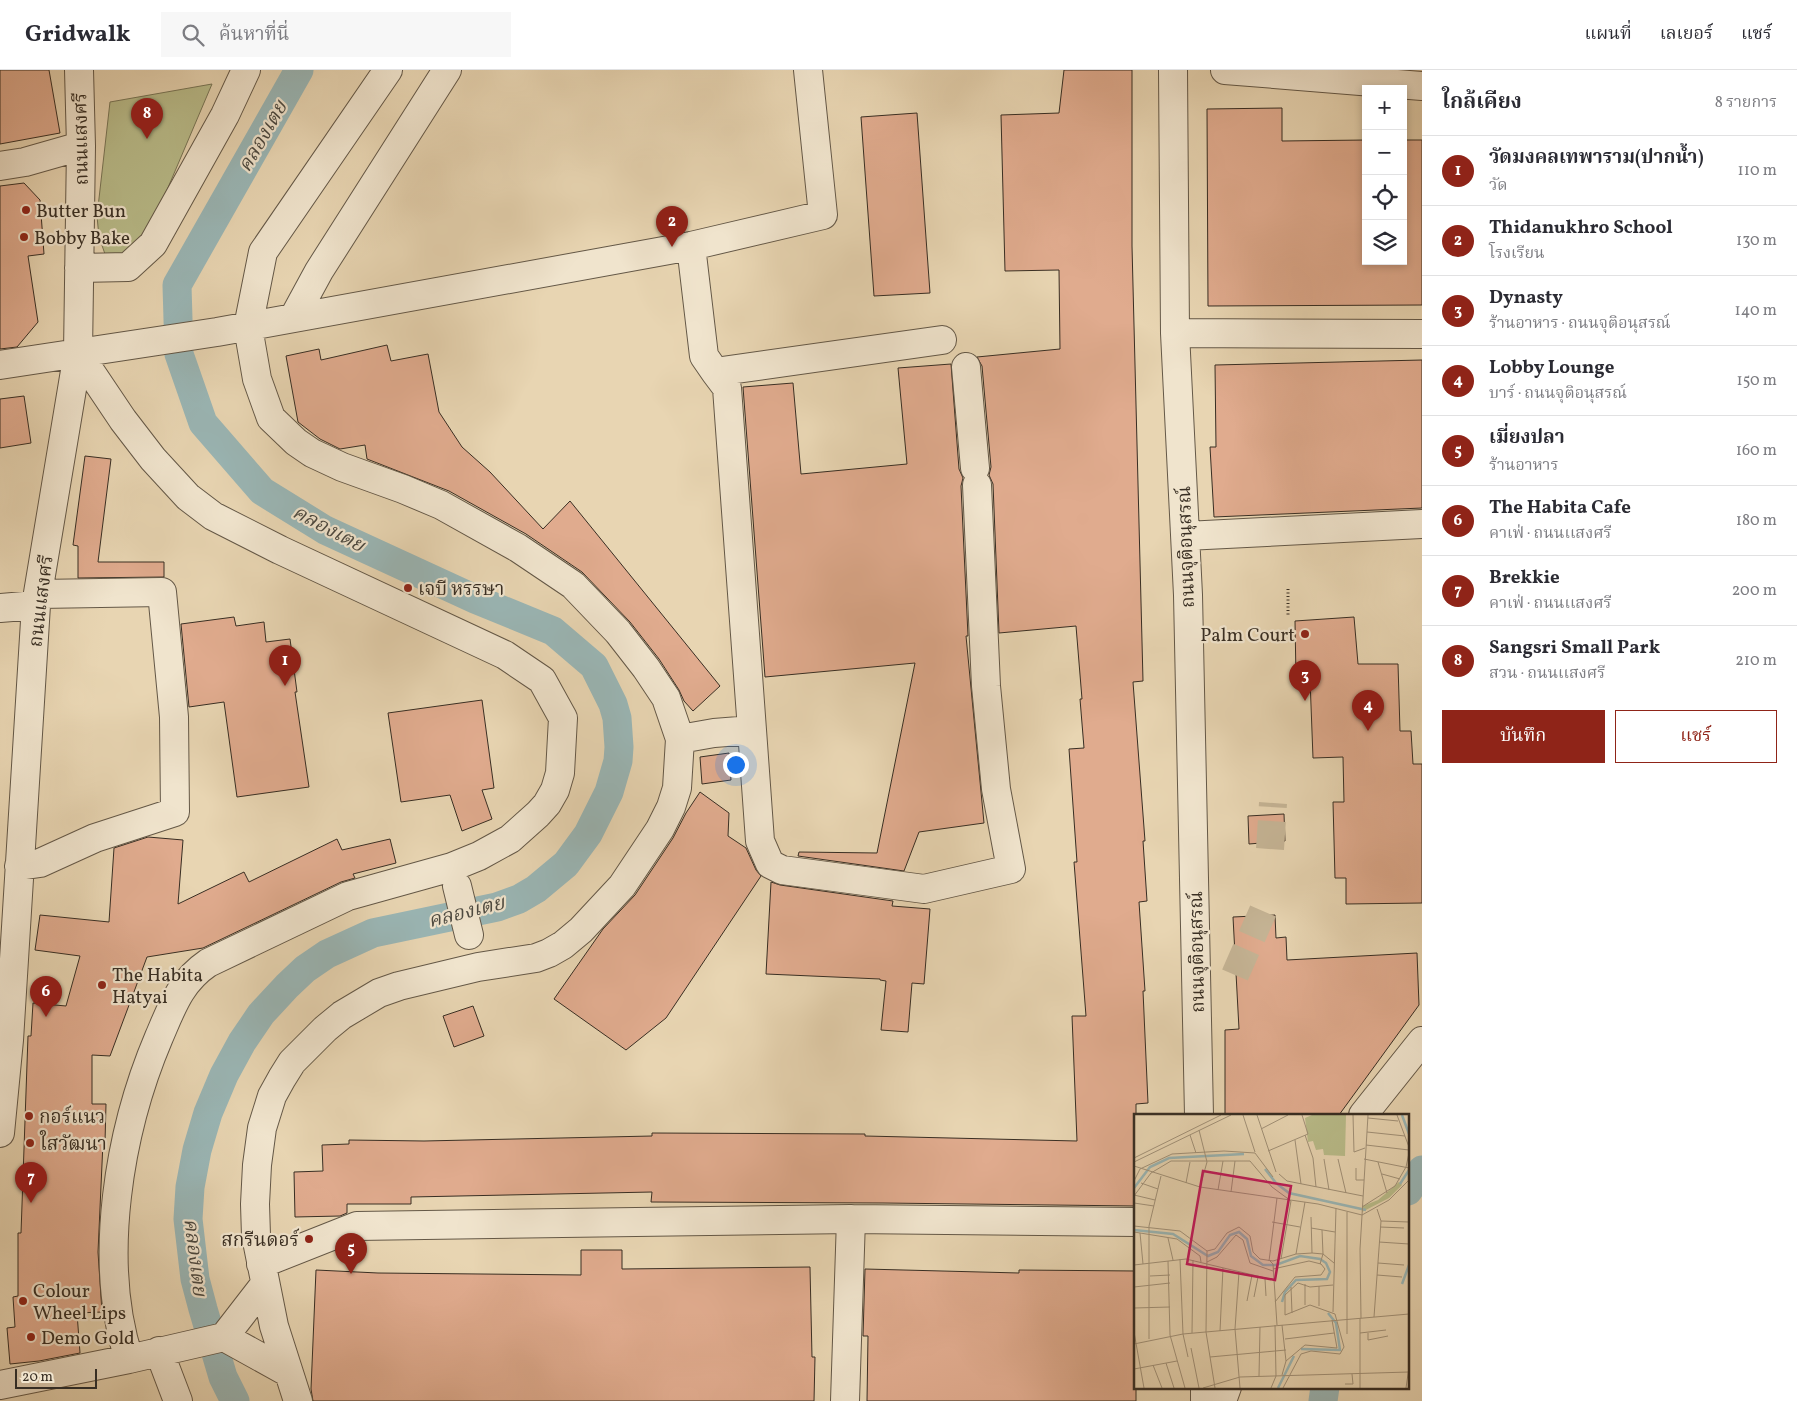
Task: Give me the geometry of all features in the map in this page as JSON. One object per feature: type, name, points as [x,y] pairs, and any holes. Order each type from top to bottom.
[{"type":"street","name":"ถนนเเสงศรี","points":[[0,1134],[13,863],[38,599],[78,353],[81,146],[78,70]]},
{"type":"street","points":[[79,268],[128,267],[152,244],[225,114],[246,70]]},
{"type":"street","points":[[298,1401],[274,1326],[256,1236],[255,1204],[257,1165],[262,1128],[272,1096],[292,1062],[336,1019],[379,993],[399,986],[478,967],[536,958],[563,945],[581,930],[622,886],[660,829],[678,788],[680,738],[666,698],[618,632],[573,585],[518,548],[441,505],[342,467],[312,453],[296,442],[272,418],[257,379],[248,327],[262,252],[388,70]]},
{"type":"street","points":[[294,317],[319,271],[447,70]]},
{"type":"street","points":[[0,365],[248,327],[294,317],[691,246],[823,215],[808,70]]},
{"type":"street","name":"ถนนจุติอนุสรณ์","points":[[1173,70],[1175,333],[1186,536],[1199,1114]]},
{"type":"street","points":[[1225,70],[1422,86]]},
{"type":"street","points":[[0,166],[25,162],[81,146]]},
{"type":"street","points":[[691,246],[704,356],[727,388],[760,841],[770,864],[782,870],[924,888],[1011,868],[996,789],[986,686],[976,476],[966,367]]},
{"type":"street","points":[[1175,333],[1422,334]]},
{"type":"street","points":[[716,372],[942,340]]},
{"type":"street","points":[[78,353],[123,420],[153,459],[188,498],[214,516],[280,550],[505,655],[542,680],[563,718],[560,773],[555,790],[547,804],[538,814],[510,839],[479,856],[452,866],[339,900],[208,963],[198,970],[181,990],[151,1057],[138,1099],[120,1176],[114,1245],[116,1287],[118,1318],[129,1359]]},
{"type":"street","points":[[1186,536],[1422,524]]},
{"type":"street","points":[[0,608],[38,599],[162,592],[174,717],[175,812],[95,838],[40,863],[13,863]]},
{"type":"street","points":[[680,738],[752,730]]},
{"type":"street","points":[[457,886],[469,934]]},
{"type":"street","points":[[1365,1114],[1422,1042]]},
{"type":"street","points":[[845,1401],[851,1219]]},
{"type":"street","points":[[224,1337],[263,1274],[357,1226],[851,1219],[1134,1222]]},
{"type":"street","points":[[0,1385],[129,1359],[224,1337],[289,1373]]},
{"type":"street","points":[[166,1350],[178,1401]]},
{"type":"street","points":[[1205,1388],[1205,1401]]},
{"type":"street","points":[[1222,1401],[1227,1388]]},
{"type":"path","points":[[1288,589],[1288,616]]},
{"type":"green space","points":[[212,84],[150,230],[129,258],[105,254],[99,237],[97,216],[110,102]]},
{"type":"building","points":[[0,70],[49,70],[60,133],[0,144]]},
{"type":"building","points":[[1064,70],[1132,70],[1132,246],[1143,681],[1133,682],[1145,841],[1143,841],[1147,901],[1139,902],[1145,991],[1143,991],[1148,1103],[1136,1104],[1136,1114],[1134,1114],[1134,1206],[651,1202],[652,1192],[411,1197],[411,1204],[347,1204],[347,1213],[340,1216],[295,1217],[294,1172],[323,1171],[322,1145],[349,1144],[349,1140],[424,1141],[652,1136],[652,1133],[865,1134],[865,1136],[1077,1141],[1072,1016],[1086,1016],[1074,862],[1077,862],[1069,749],[1084,748],[1076,626],[999,633],[993,484],[989,475],[991,467],[982,366],[977,357],[1060,349],[1059,270],[1005,271],[1001,115],[1059,113]]},
{"type":"building","points":[[1282,108],[1282,141],[1362,140],[1362,265],[1407,265],[1407,140],[1422,140],[1422,305],[1208,306],[1207,109]]},
{"type":"building","points":[[917,113],[930,293],[874,296],[861,117]]},
{"type":"building","points":[[24,183],[40,200],[44,254],[28,256],[38,322],[17,347],[0,349],[0,186]]},
{"type":"building","points":[[387,345],[391,361],[428,354],[439,412],[462,447],[490,472],[543,529],[570,501],[720,686],[693,711],[684,701],[659,659],[630,622],[582,572],[526,534],[449,491],[367,459],[365,445],[340,449],[320,439],[298,422],[286,356],[319,349],[321,360]]},
{"type":"building","points":[[1422,360],[1422,508],[1214,517],[1210,447],[1216,447],[1215,365]]},
{"type":"building","points":[[951,364],[959,469],[963,478],[961,486],[968,636],[966,636],[984,823],[919,832],[904,871],[798,856],[799,852],[877,853],[915,663],[765,677],[743,387],[793,383],[801,474],[907,464],[898,368]]},
{"type":"building","points":[[24,396],[31,443],[0,448],[0,399]]},
{"type":"building","points":[[85,456],[111,459],[98,562],[164,562],[164,577],[78,578],[78,546],[73,545]]},
{"type":"building","points":[[234,617],[236,626],[264,622],[266,642],[290,639],[297,692],[295,692],[309,787],[237,797],[224,702],[189,707],[181,624]]},
{"type":"building","points":[[1354,617],[1358,664],[1398,664],[1400,731],[1411,731],[1413,764],[1422,764],[1422,903],[1346,904],[1346,878],[1335,878],[1333,802],[1344,802],[1343,757],[1313,758],[1310,679],[1296,678],[1295,621]]},
{"type":"building","points":[[482,700],[494,788],[482,790],[492,819],[462,831],[450,795],[401,802],[388,713]]},
{"type":"building","points":[[729,753],[731,780],[702,784],[700,757]]},
{"type":"building","points":[[700,792],[729,813],[728,836],[746,848],[756,870],[761,876],[666,1018],[626,1050],[554,999],[603,929],[635,895],[673,838]]},
{"type":"building","points":[[1284,814],[1285,841],[1249,844],[1248,816]]},
{"type":"building","points":[[148,837],[183,840],[178,904],[244,872],[249,882],[337,839],[342,850],[390,839],[396,863],[353,874],[355,878],[341,882],[203,948],[147,957],[110,1056],[92,1055],[92,1104],[106,1104],[98,1252],[102,1312],[77,1313],[80,1353],[39,1361],[10,1364],[7,1328],[15,1327],[13,1297],[18,1296],[18,1233],[21,1233],[28,1036],[31,1036],[33,1003],[66,1006],[80,956],[35,950],[40,915],[109,922],[114,848]]},
{"type":"building","points":[[771,882],[780,885],[893,901],[892,906],[930,909],[924,984],[912,983],[908,1032],[881,1030],[886,981],[880,979],[766,974]]},
{"type":"building","points":[[1275,915],[1276,938],[1286,937],[1287,960],[1417,953],[1419,1005],[1340,1114],[1225,1114],[1225,1030],[1239,1029],[1233,917]]},
{"type":"building","points":[[473,1006],[484,1036],[454,1047],[443,1016]]},
{"type":"building","points":[[581,1250],[622,1250],[622,1269],[810,1267],[812,1357],[815,1357],[814,1401],[313,1401],[311,1389],[316,1270],[378,1273],[581,1275]]},
{"type":"building","points":[[865,1269],[1019,1273],[1019,1270],[1134,1271],[1134,1388],[1136,1388],[1136,1401],[867,1401],[868,1336],[863,1336]]},
{"type":"waterway","name":"คลองเตย","points":[[235,1401],[223,1377],[195,1279],[188,1219],[190,1187],[197,1150],[208,1113],[224,1075],[242,1042],[261,1014],[287,986],[305,969],[327,954],[373,933],[497,907],[519,899],[536,889],[566,864],[588,834],[609,792],[618,761],[619,747],[617,718],[613,704],[594,666],[553,631],[475,599],[325,530],[262,491],[203,423],[179,354],[177,285],[299,70]]},
{"type":"waterway","name":"คลองเตย","points":[[1410,1188],[1422,1170]]},
{"type":"waterway","name":"คลองเตย","points":[[1323,1401],[1325,1388]]},
{"type":"tunnel","points":[[1270,849],[1273,803]]},
{"type":"tunnel","points":[[1235,975],[1263,911]]},
{"type":"place","name":"Sangsri Small Park","points":[[147,139]]},
{"type":"place","name":"Butter Bun","points":[[26,210]]},
{"type":"place","name":"Bobby Bake","points":[[24,237]]},
{"type":"place","name":"Thidanukhro School","points":[[672,247]]},
{"type":"place","name":"เจบี หรรษา","points":[[408,588]]},
{"type":"place","name":"Palm Court","points":[[1305,634]]},
{"type":"place","name":"วัดมงคลเทพาราม(ปากน้ำ)","points":[[285,686]]},
{"type":"place","name":"Dynasty","points":[[1305,701]]},
{"type":"place","name":"Lobby Lounge","points":[[1368,731]]},
{"type":"place","name":"The Habita Hatyai","points":[[102,985]]},
{"type":"place","name":"The Habita Cafe","points":[[46,1017]]},
{"type":"place","name":"กอร์แนว","points":[[29,1116]]},
{"type":"place","name":"ใสวัฒนา","points":[[30,1143]]},
{"type":"place","name":"Brekkie","points":[[31,1203]]},
{"type":"place","name":"สกรีนดอร์","points":[[309,1239]]},
{"type":"place","name":"เมี่ยงปลา","points":[[351,1274]]},
{"type":"place","name":"Colour Wheel Lips","points":[[23,1301]]},
{"type":"place","name":"Demo Gold","points":[[31,1337]]}]
